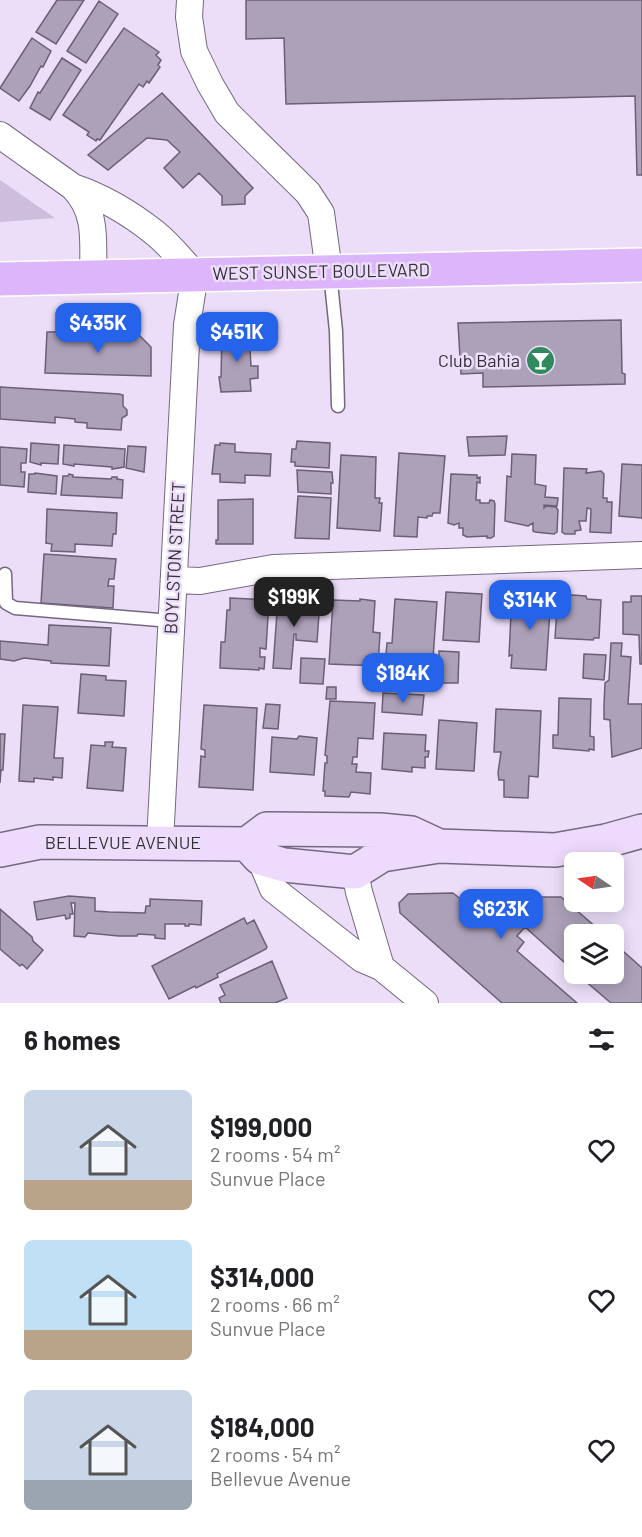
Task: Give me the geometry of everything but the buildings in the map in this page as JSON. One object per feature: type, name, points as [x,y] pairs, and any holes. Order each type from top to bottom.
[{"type":"main road","name":"WEST SUNSET BOULEVARD","points":[[0,279],[642,266]]},
{"type":"street","points":[[190,0],[189,17],[194,51],[210,84],[227,113],[308,193],[321,213],[329,271]]},
{"type":"street","points":[[0,135],[83,196],[89,208],[92,224],[93,277]]},
{"type":"street","points":[[73,187],[95,194],[115,205],[157,234],[195,274]]},
{"type":"street","name":"BOYLSTON STREET","points":[[160,842],[187,325],[195,274]]},
{"type":"street","points":[[175,580],[200,581],[273,568],[642,555]]},
{"type":"street","points":[[425,1003],[381,967],[362,959],[273,889],[253,851],[267,829],[380,830],[411,833],[439,846]]},
{"type":"street","points":[[381,967],[355,872],[382,855],[439,846],[555,850],[606,841],[642,831]]},
{"type":"street","points":[[0,842],[40,842]]},
{"type":"street","name":"BELLEVUE AVENUE","points":[[0,850],[40,842],[160,842],[253,851],[284,865],[355,872]]},
{"type":"lane","points":[[329,271],[336,331],[338,406]]},
{"type":"lane","points":[[5,574],[6,603],[15,609],[171,621]]},
{"type":"shaded area","points":[[0,180],[55,218],[0,222]]},
{"type":"place","name":"Club Bahia","points":[[541,361]]}]
